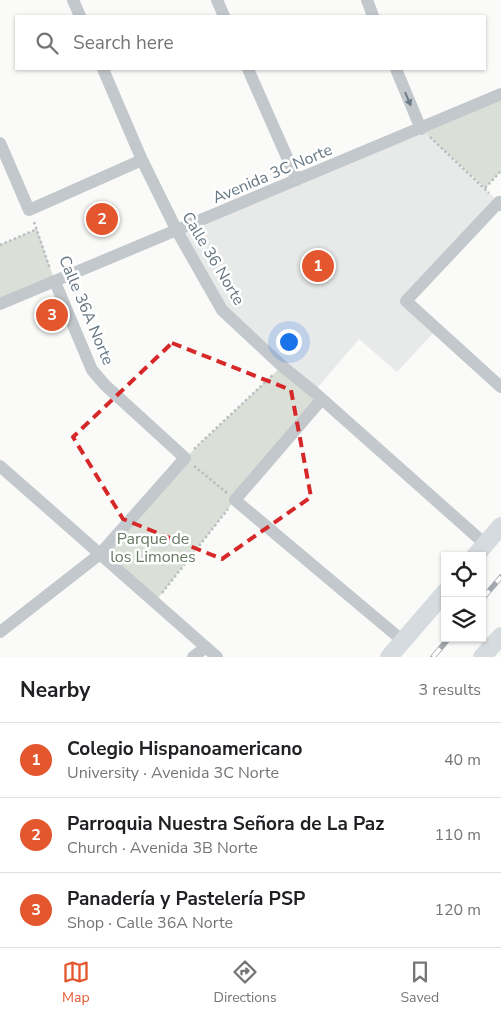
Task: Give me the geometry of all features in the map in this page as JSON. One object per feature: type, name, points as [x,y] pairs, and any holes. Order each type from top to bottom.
[{"type":"main road","points":[[480,550],[501,526]]},
{"type":"main road","points":[[389,657],[441,597]]},
{"type":"main road","points":[[482,657],[501,636]]},
{"type":"street","points":[[73,0],[80,15]]},
{"type":"street","points":[[217,0],[224,15]]},
{"type":"street","points":[[366,0],[373,15]]},
{"type":"street","name":"Calle 36 Norte","points":[[103,70],[142,160],[177,231],[222,310],[282,366],[322,399],[480,550]]},
{"type":"street","points":[[248,70],[297,180]]},
{"type":"street","points":[[396,70],[421,129]]},
{"type":"street","name":"Avenida 3C Norte","points":[[0,304],[501,94]]},
{"type":"street","points":[[0,143],[29,210],[142,160]]},
{"type":"street","points":[[500,204],[406,301],[501,387]]},
{"type":"street","name":"Calle 36A Norte","points":[[54,282],[92,370],[105,385],[184,459]]},
{"type":"street","points":[[322,399],[237,498],[403,641]]},
{"type":"street","points":[[0,632],[100,554],[184,459]]},
{"type":"street","points":[[0,466],[218,657]]},
{"type":"street","points":[[193,657],[206,647]]},
{"type":"path","points":[[421,129],[484,188],[501,171]]},
{"type":"path","name":"Calle 36A Norte","points":[[0,245],[37,229],[54,282]]},
{"type":"path","points":[[155,602],[237,498],[184,459],[282,366]]},
{"type":"highlighted area","points":[[172,343],[291,390],[311,497],[222,559],[123,519],[73,437]]},
{"type":"shaded area","points":[[421,129],[499,202],[406,301],[437,329],[397,372],[359,339],[314,392],[222,310],[177,231]]},
{"type":"green space","points":[[501,94],[501,171],[485,188],[421,129]]},
{"type":"green space","points":[[37,229],[55,282],[0,304],[0,245]]},
{"type":"green space","name":"Parque de los Limones","points":[[282,366],[322,399],[235,500],[155,602],[100,554],[185,458]]},
{"type":"railway","points":[[484,597],[501,577]]},
{"type":"railway","points":[[433,657],[446,642]]},
{"type":"place","name":"Parroquia Nuestra Señora de La Paz","points":[[102,219]]},
{"type":"place","name":"Colegio Hispanoamericano","points":[[318,266]]},
{"type":"place","name":"Panadería y Pastelería PSP","points":[[52,315]]}]
